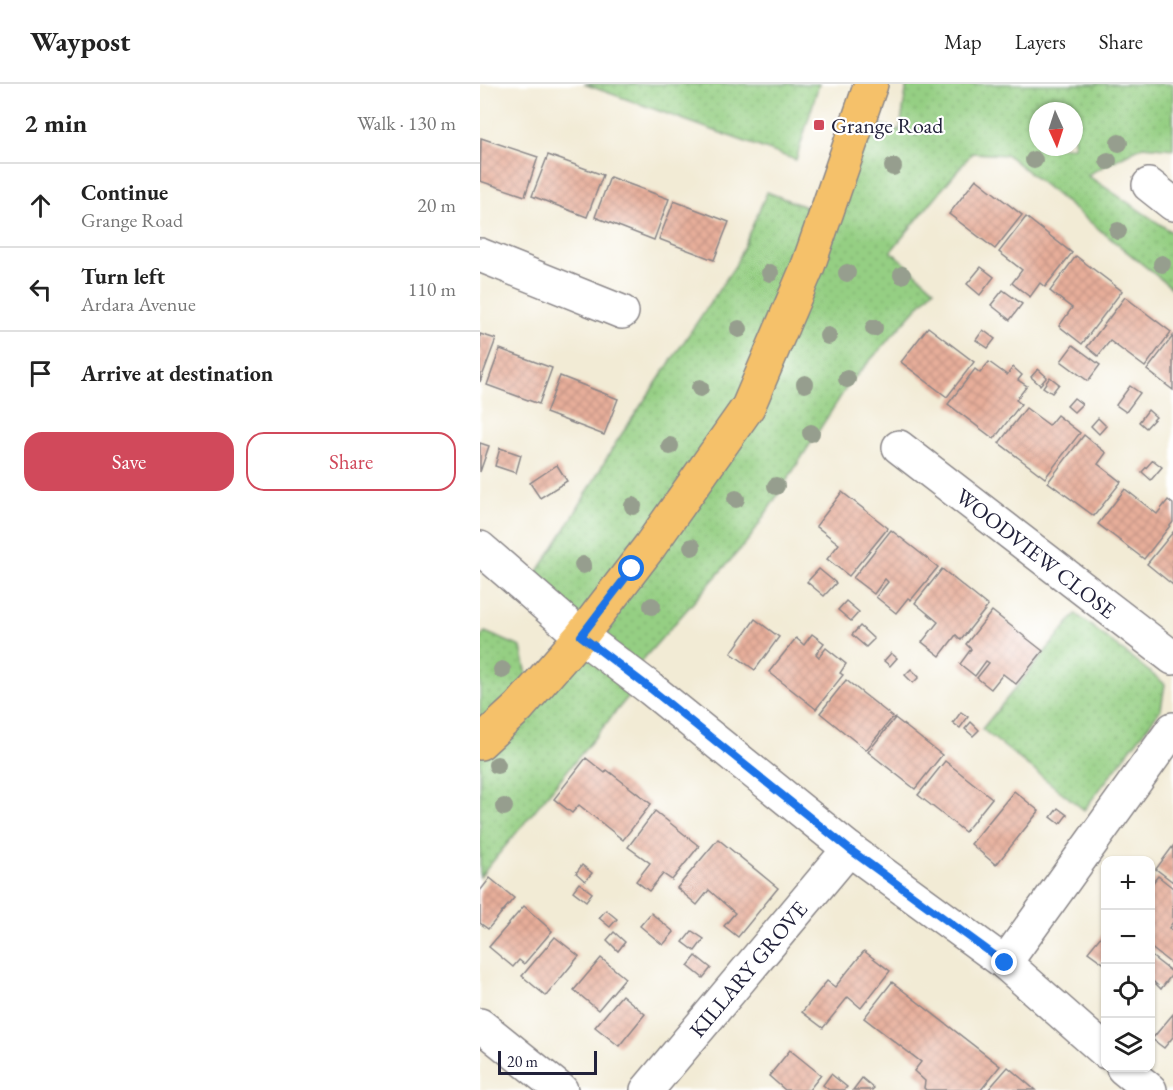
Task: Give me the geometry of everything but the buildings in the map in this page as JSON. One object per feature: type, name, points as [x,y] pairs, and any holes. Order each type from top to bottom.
[{"type":"main road","points":[[480,742],[519,706],[581,636],[650,546],[748,407],[808,266],[871,84]]},
{"type":"street","points":[[480,255],[622,312]]},
{"type":"street","name":"WOODVIEW CLOSE","points":[[899,447],[1173,658]]},
{"type":"street","points":[[480,548],[581,636],[651,689],[849,849],[1005,963],[1101,1048]]},
{"type":"street","points":[[1005,963],[1173,729]]},
{"type":"street","name":"KILLARY GROVE","points":[[647,1090],[849,849]]},
{"type":"street","points":[[480,1024],[561,1090]]},
{"type":"green space","points":[[584,84],[819,84],[796,160]]},
{"type":"green space","points":[[907,84],[1173,84],[1173,149],[1143,146],[1087,175],[1173,233],[1173,289],[1007,155],[972,153],[891,251],[934,289],[848,385],[750,538],[631,673],[641,681],[480,877],[480,743],[580,635],[528,587],[571,520],[615,444],[735,266],[767,192],[826,215],[860,119],[919,136],[900,130]]},
{"type":"green space","points":[[1076,614],[1165,684],[1161,709],[1084,810],[982,729]]},
{"type":"green space","points":[[485,632],[521,647],[527,675],[509,697],[480,724],[480,637]]},
{"type":"place","name":"Grange Road","points":[[819,125]]},
{"type":"route","points":[[632,569],[581,636],[651,689],[849,849],[1005,963]]}]
